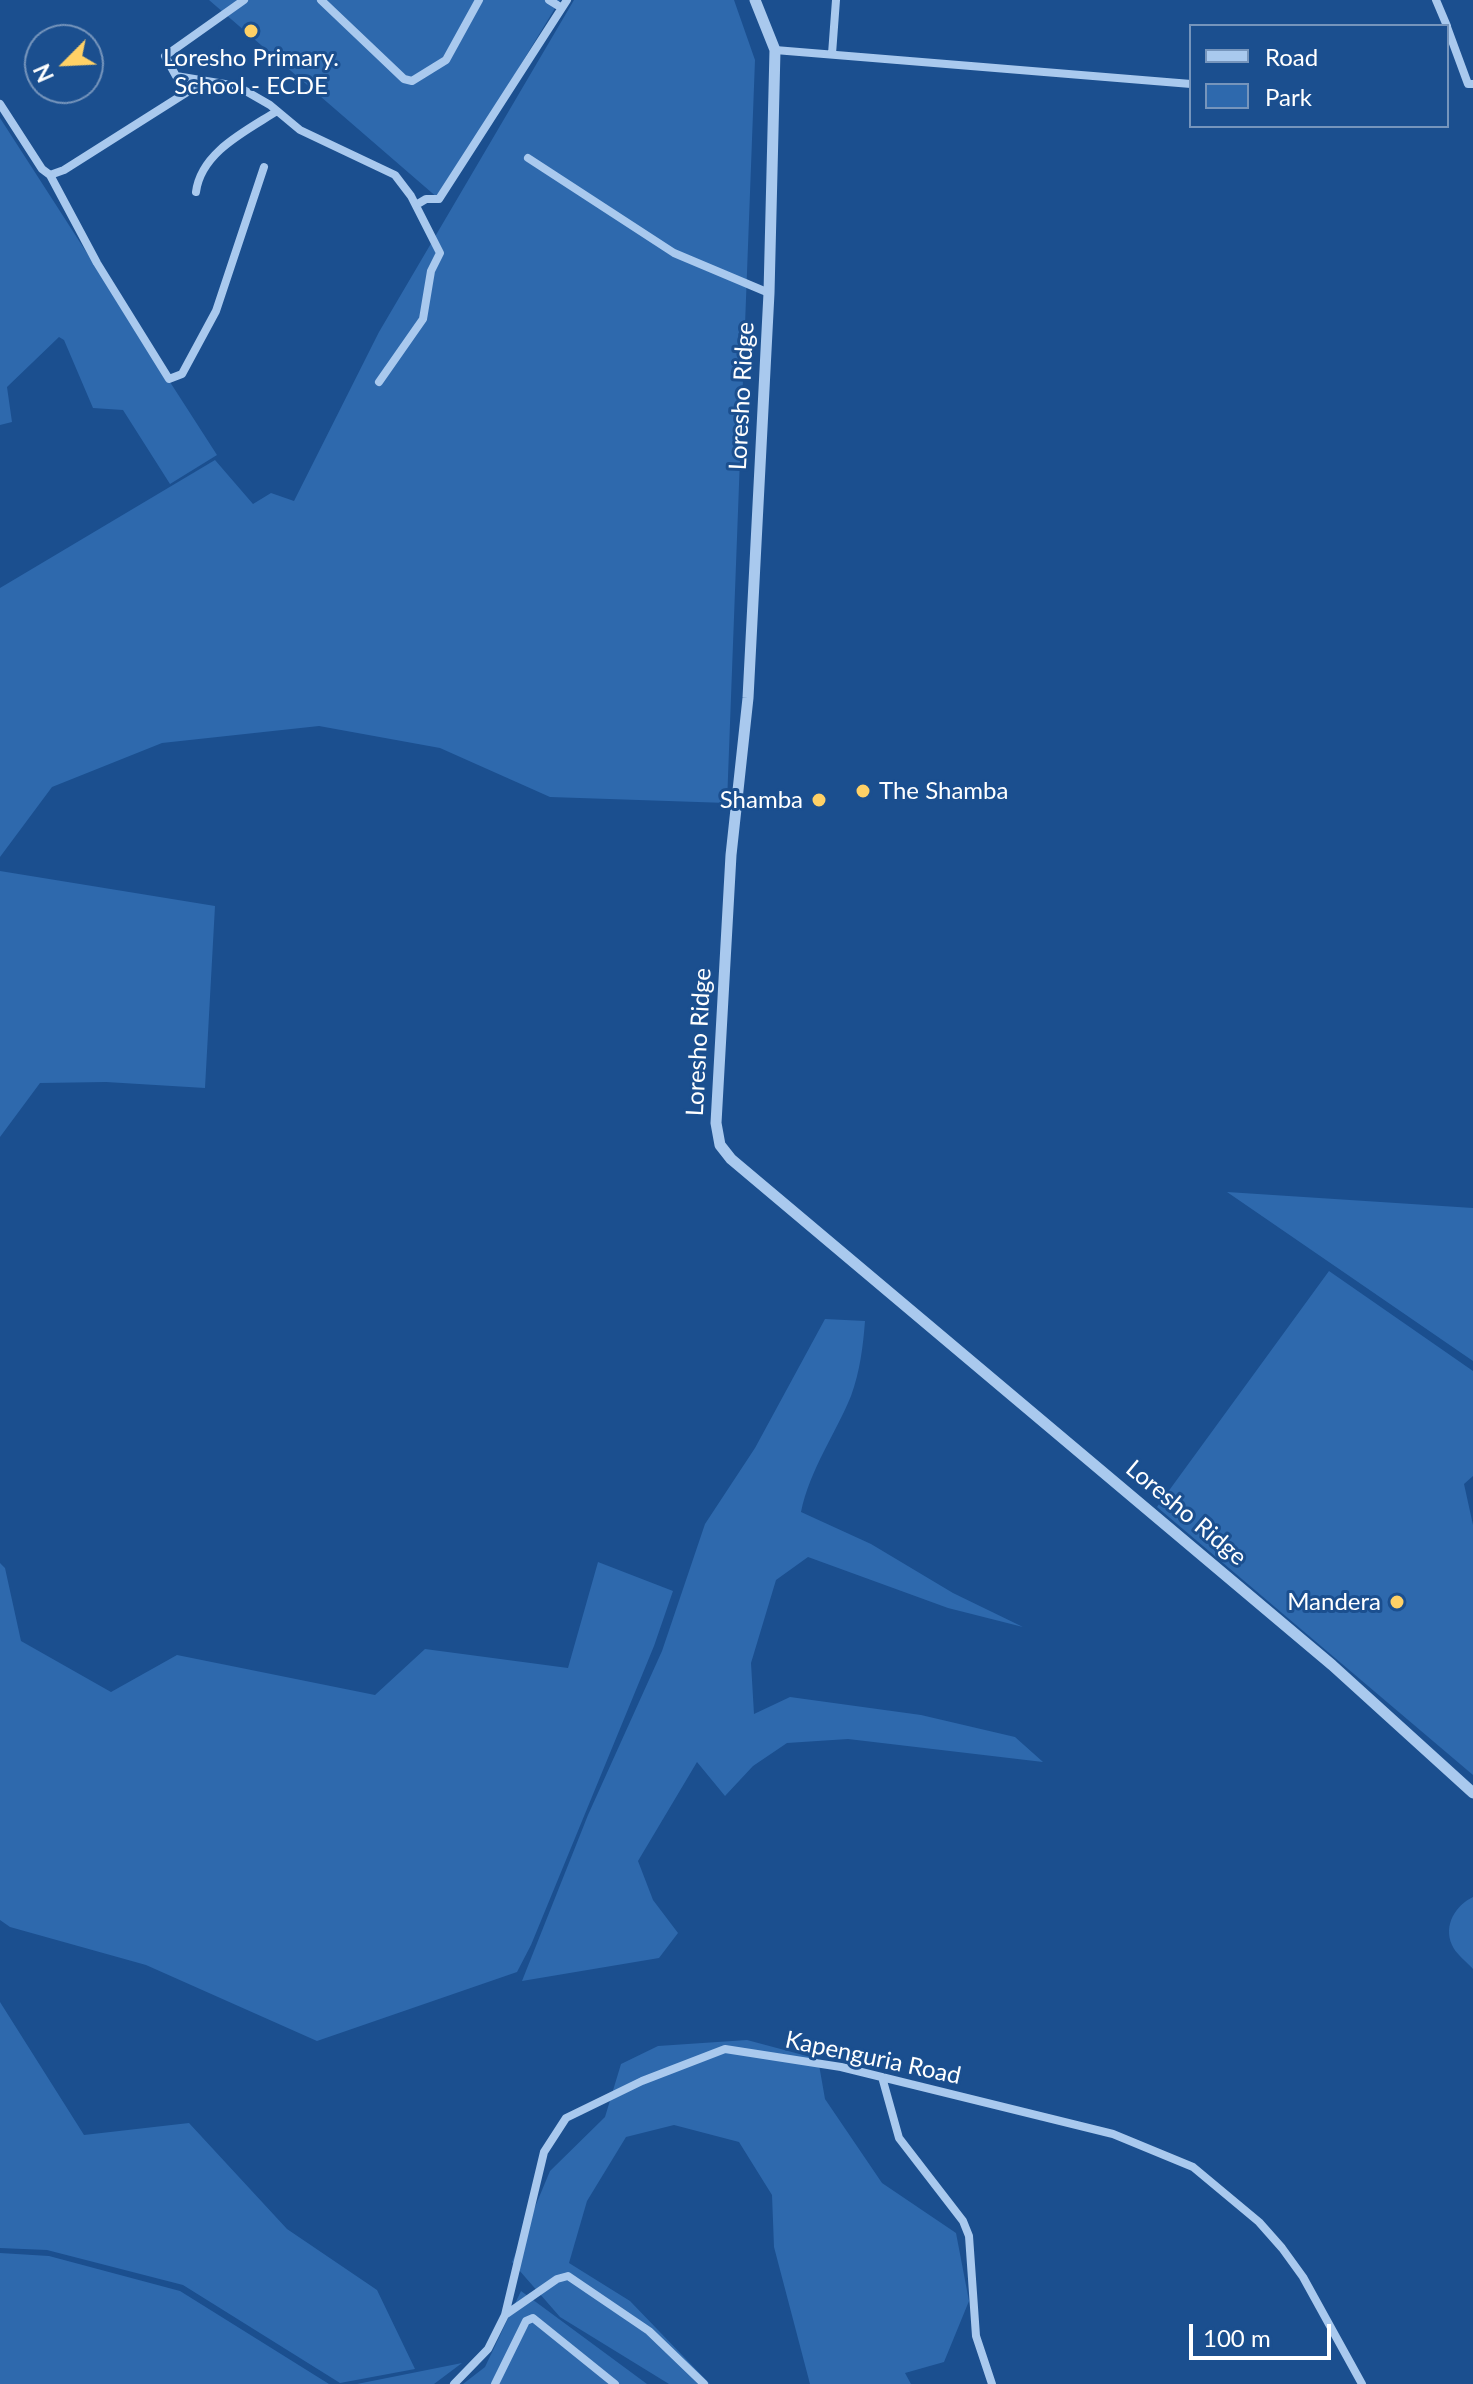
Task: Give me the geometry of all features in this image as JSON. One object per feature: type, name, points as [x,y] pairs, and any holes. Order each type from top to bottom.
[{"type":"street","points":[[244,0],[165,56],[176,76],[237,86],[277,111],[300,130],[395,175],[416,205],[440,253],[431,271],[423,319],[379,382]]},
{"type":"street","points":[[321,0],[404,79],[412,81],[446,60],[479,0]]},
{"type":"street","points":[[416,205],[426,199],[439,199],[564,4],[549,0]]},
{"type":"street","name":"Loresho Ridge","points":[[755,0],[775,50],[769,293],[748,698],[726,943],[716,1123],[720,1145],[731,1159],[1332,1665],[1473,1793]]},
{"type":"street","points":[[832,54],[836,0]]},
{"type":"street","points":[[1436,0],[1446,24]]},
{"type":"street","points":[[1449,31],[1473,96]]},
{"type":"street","points":[[775,50],[1189,84]]},
{"type":"street","points":[[50,175],[64,170],[203,82]]},
{"type":"street","points":[[0,104],[42,169],[50,175],[97,263],[169,379],[182,374],[216,311],[264,167]]},
{"type":"street","points":[[196,192],[205,165],[233,139],[277,111]]},
{"type":"street","points":[[528,158],[674,253],[769,293]]},
{"type":"street","name":"Kapenguria Road","points":[[454,2384],[488,2349],[505,2315],[544,2152],[566,2118],[642,2081],[725,2049],[882,2077],[1113,2134],[1193,2167],[1259,2222],[1282,2248],[1303,2277],[1362,2384]]},
{"type":"street","points":[[882,2077],[899,2138],[963,2221],[969,2236],[976,2336],[992,2384]]},
{"type":"street","points":[[505,2315],[557,2279],[568,2276],[649,2331],[704,2384]]},
{"type":"street","points":[[495,2384],[526,2321],[533,2318],[615,2384]]},
{"type":"green space","points":[[209,0],[560,0],[439,199]]},
{"type":"green space","points":[[574,0],[734,0],[755,60],[727,803],[550,797],[440,748],[319,726],[162,743],[52,787],[0,857],[0,588],[215,460],[253,504],[271,493],[294,501],[379,332]]},
{"type":"green space","points":[[0,118],[217,455],[170,484],[123,410],[93,408],[64,340],[59,337],[7,387],[12,422],[0,425]]},
{"type":"green space","points":[[0,871],[215,906],[205,1088],[106,1082],[40,1083],[0,1137]]},
{"type":"green space","points":[[1227,1192],[1473,1208],[1473,1361]]},
{"type":"green space","points":[[1329,1271],[1473,1371],[1473,1476],[1464,1484],[1473,1525],[1473,1775],[1157,1507]]},
{"type":"green space","points":[[825,1319],[865,1321],[863,1340],[851,1396],[817,1467],[801,1512],[871,1544],[953,1593],[1023,1627],[948,1608],[808,1557],[776,1580],[751,1663],[754,1714],[790,1697],[921,1715],[1015,1737],[1043,1762],[848,1739],[787,1743],[753,1766],[725,1796],[697,1762],[638,1861],[653,1900],[678,1933],[659,1958],[522,1981],[588,1815],[662,1651],[705,1524],[755,1448]]},
{"type":"green space","points":[[598,1562],[673,1591],[654,1646],[531,1945],[517,1972],[317,2041],[146,1965],[10,1927],[0,1920],[0,1563],[5,1568],[21,1641],[111,1692],[177,1655],[375,1695],[425,1649],[568,1668]]},
{"type":"green space","points":[[1473,1897],[1473,1969],[1454,1948],[1449,1930],[1457,1910]]},
{"type":"green space","points":[[0,2002],[84,2135],[189,2123],[287,2229],[377,2290],[415,2369],[340,2383],[183,2285],[47,2250],[0,2248]]},
{"type":"green space","points":[[747,2040],[818,2059],[825,2099],[882,2183],[956,2233],[969,2301],[944,2362],[905,2373],[911,2384],[810,2384],[774,2247],[772,2195],[739,2142],[674,2125],[626,2137],[587,2201],[569,2263],[630,2301],[710,2384],[669,2384],[560,2317],[512,2262],[550,2171],[605,2117],[621,2064],[658,2046]]},
{"type":"green space","points":[[0,2253],[49,2256],[180,2291],[329,2384],[0,2384]]},
{"type":"green space","points":[[521,2291],[647,2384],[463,2384],[485,2367]]},
{"type":"green space","points":[[462,2363],[434,2384],[357,2384]]},
{"type":"place","name":"Loresho Primary. School - ECDE","points":[[251,31]]},
{"type":"place","name":"The Shamba","points":[[863,791]]},
{"type":"place","name":"Shamba","points":[[819,800]]},
{"type":"place","name":"Mandera","points":[[1397,1602]]}]
